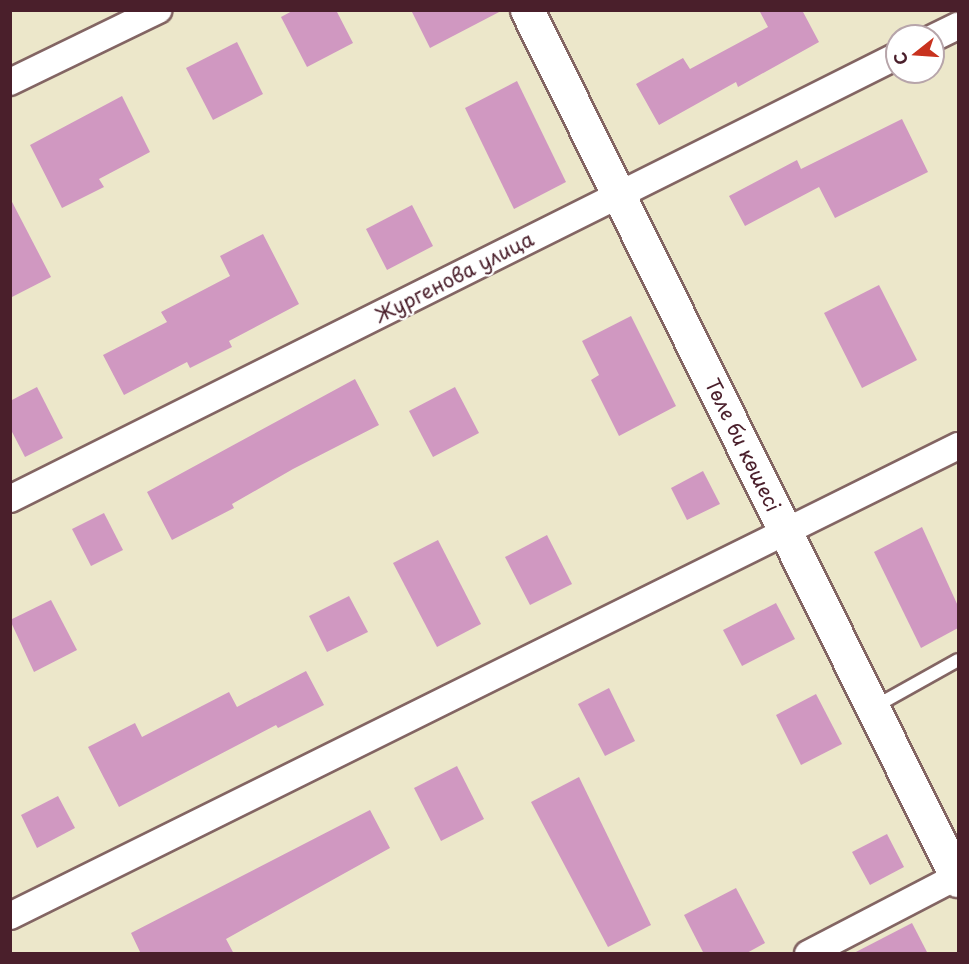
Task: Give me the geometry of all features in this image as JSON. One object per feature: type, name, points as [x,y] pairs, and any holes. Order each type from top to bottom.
[{"type":"street","points":[[10,82],[158,10]]},
{"type":"street","name":"Төле би көшесі","points":[[527,10],[958,878]]},
{"type":"street","name":"Жургенова улица","points":[[10,499],[885,62]]},
{"type":"street","points":[[10,916],[787,533],[958,446]]},
{"type":"street","points":[[808,954],[958,878]]},
{"type":"lane","points":[[873,707],[958,660]]},
{"type":"building","points":[[294,10],[336,10],[353,43],[307,67],[281,17]]},
{"type":"building","points":[[411,10],[503,10],[430,48]]},
{"type":"building","points":[[759,10],[802,10],[819,42],[738,87],[736,82],[659,125],[636,84],[683,58],[690,69],[768,27]]},
{"type":"building","points":[[237,42],[263,94],[213,120],[186,68]]},
{"type":"building","points":[[517,81],[566,182],[514,209],[465,108]]},
{"type":"building","points":[[122,96],[150,152],[99,179],[104,187],[62,208],[30,145]]},
{"type":"building","points":[[902,119],[928,172],[835,218],[819,187],[745,226],[729,196],[797,160],[801,169]]},
{"type":"building","points":[[10,198],[51,277],[10,298]]},
{"type":"building","points":[[412,205],[433,246],[387,270],[366,229]]},
{"type":"building","points":[[263,234],[299,304],[229,341],[232,347],[190,368],[187,362],[124,395],[103,355],[167,322],[161,312],[230,276],[220,256]]},
{"type":"building","points":[[879,285],[917,360],[862,388],[824,313]]},
{"type":"building","points":[[631,316],[676,406],[619,436],[591,380],[599,375],[582,341]]},
{"type":"building","points":[[355,379],[379,425],[293,469],[232,504],[234,508],[172,540],[147,492]]},
{"type":"building","points":[[37,387],[63,438],[25,457],[10,428],[10,401]]},
{"type":"building","points":[[455,387],[479,433],[433,457],[409,411]]},
{"type":"building","points":[[703,471],[720,504],[687,520],[671,488]]},
{"type":"building","points":[[104,513],[123,550],[91,566],[72,529]]},
{"type":"building","points":[[922,527],[958,606],[958,628],[921,648],[874,552]]},
{"type":"building","points":[[547,535],[572,584],[530,605],[505,557]]},
{"type":"building","points":[[438,540],[481,624],[437,647],[393,563]]},
{"type":"building","points":[[349,596],[368,632],[327,652],[309,616]]},
{"type":"building","points":[[51,600],[77,650],[34,672],[10,620]]},
{"type":"building","points":[[776,603],[795,639],[742,666],[723,630]]},
{"type":"building","points":[[306,671],[324,705],[278,728],[276,725],[119,807],[88,747],[135,723],[142,737],[229,692],[237,707]]},
{"type":"building","points":[[609,688],[635,741],[605,756],[578,704]]},
{"type":"building","points":[[816,694],[842,744],[801,765],[776,715]]},
{"type":"building","points":[[457,766],[484,819],[441,841],[414,788]]},
{"type":"building","points":[[579,777],[651,925],[608,947],[531,802]]},
{"type":"building","points":[[58,796],[75,828],[37,848],[21,815]]},
{"type":"building","points":[[370,810],[390,848],[226,939],[234,954],[141,954],[131,933]]},
{"type":"building","points":[[887,834],[904,867],[870,885],[852,852]]},
{"type":"building","points":[[736,888],[765,943],[745,954],[704,954],[684,915]]},
{"type":"building","points":[[912,923],[928,954],[852,954]]}]
